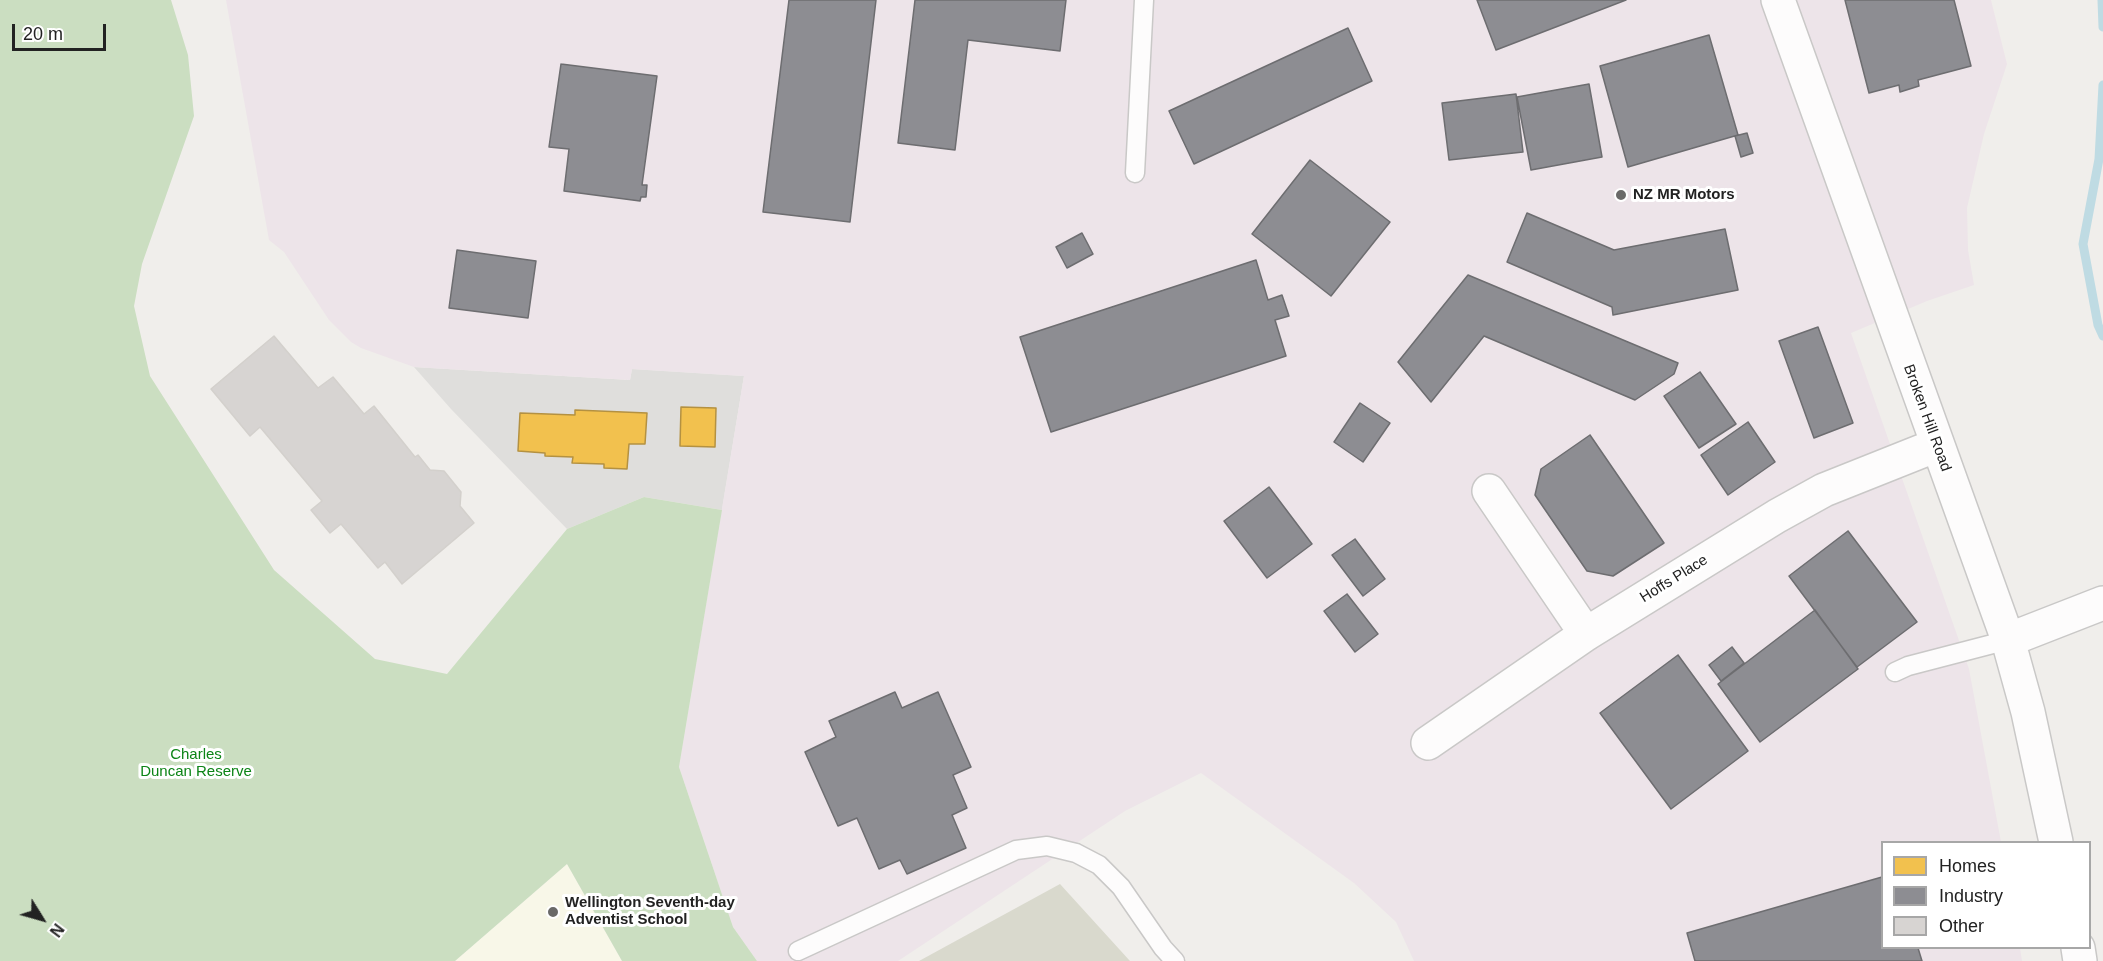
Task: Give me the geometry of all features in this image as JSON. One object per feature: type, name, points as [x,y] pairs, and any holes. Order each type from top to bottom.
[{"type":"street","name":"Broken Hill Road","points":[[1778,0],[2008,640],[2028,712],[2055,841]]},
{"type":"street","name":"Hoffs Place","points":[[1428,743],[1586,634],[1796,505],[1824,490],[1937,446]]},
{"type":"street","points":[[1489,491],[1586,634]]},
{"type":"street","points":[[2008,640],[2103,603]]},
{"type":"lane","points":[[1135,173],[1144,0]]},
{"type":"lane","points":[[1895,672],[1908,666],[2008,640]]},
{"type":"lane","points":[[798,951],[1016,850],[1047,846],[1076,853],[1099,865],[1121,887],[1163,948],[1175,961]]},
{"type":"shaded area","points":[[226,0],[1991,0],[2007,64],[1984,134],[1967,208],[1968,250],[1974,285],[1927,301],[1851,333],[1969,669],[2001,841],[1881,841],[1881,949],[2020,949],[2022,961],[1414,961],[1396,922],[1354,883],[1201,773],[1125,811],[898,961],[757,961],[733,927],[679,767],[744,376],[632,369],[630,380],[414,367],[361,348],[351,342],[329,320],[284,252],[269,240]]},
{"type":"shaded area","points":[[414,367],[630,380],[632,369],[744,376],[722,510],[644,497],[567,529],[451,409]]},
{"type":"shaded area","name":"Wellington Seventh-day Adventist School","points":[[567,864],[622,961],[455,961]]},
{"type":"shaded area","points":[[1060,884],[1130,961],[919,961]]},
{"type":"green space","name":"Charles Duncan Reserve","points":[[0,0],[171,0],[188,55],[194,116],[142,264],[134,306],[150,376],[274,570],[375,659],[447,674],[567,529],[644,497],[722,510],[679,767],[733,927],[757,961],[622,961],[567,864],[455,961],[0,961]]},
{"type":"building: Homes","points":[[681,407],[716,408],[715,447],[680,446]]},
{"type":"building: Homes","points":[[575,410],[647,413],[645,444],[629,444],[627,469],[604,468],[604,464],[572,463],[573,457],[545,456],[545,453],[518,451],[520,413],[575,415]]},
{"type":"building: Industry","points":[[789,0],[876,0],[850,222],[763,212]]},
{"type":"building: Industry","points":[[915,0],[1066,0],[1060,51],[968,40],[955,150],[898,143]]},
{"type":"building: Industry","points":[[1477,0],[1626,0],[1496,50]]},
{"type":"building: Industry","points":[[1845,0],[1954,0],[1971,66],[1918,80],[1919,86],[1900,92],[1899,85],[1869,93]]},
{"type":"building: Industry","points":[[1348,28],[1372,81],[1194,164],[1169,111]]},
{"type":"building: Industry","points":[[1709,35],[1738,135],[1628,167],[1600,66]]},
{"type":"building: Industry","points":[[561,64],[657,76],[642,185],[647,185],[646,197],[641,197],[640,201],[564,191],[569,149],[549,147]]},
{"type":"building: Industry","points":[[1589,84],[1602,157],[1531,170],[1517,97]]},
{"type":"building: Industry","points":[[1516,94],[1523,152],[1449,160],[1442,103]]},
{"type":"building: Industry","points":[[1747,133],[1753,153],[1741,157],[1735,136]]},
{"type":"building: Industry","points":[[1310,160],[1390,222],[1331,296],[1252,234]]},
{"type":"building: Industry","points":[[1527,213],[1614,250],[1725,229],[1738,290],[1613,315],[1612,307],[1507,262]]},
{"type":"building: Industry","points":[[1082,233],[1093,254],[1067,268],[1056,247]]},
{"type":"building: Industry","points":[[457,250],[536,261],[528,318],[449,308]]},
{"type":"building: Industry","points":[[1256,260],[1268,300],[1282,295],[1289,316],[1275,320],[1286,356],[1051,432],[1020,337]]},
{"type":"building: Industry","points":[[1468,275],[1678,363],[1674,374],[1635,400],[1484,336],[1431,402],[1398,362]]},
{"type":"building: Industry","points":[[1818,327],[1853,423],[1814,438],[1779,341]]},
{"type":"building: Industry","points":[[1700,372],[1736,424],[1699,448],[1664,396]]},
{"type":"building: Industry","points":[[1360,403],[1390,423],[1363,462],[1334,442]]},
{"type":"building: Industry","points":[[1748,422],[1775,462],[1728,495],[1701,455]]},
{"type":"building: Industry","points":[[1590,435],[1664,543],[1613,576],[1587,571],[1535,495],[1541,469]]},
{"type":"building: Industry","points":[[1269,487],[1312,544],[1267,578],[1224,521]]},
{"type":"building: Industry","points":[[1848,531],[1917,622],[1857,667],[1789,576]]},
{"type":"building: Industry","points":[[1355,539],[1385,579],[1363,596],[1332,555]]},
{"type":"building: Industry","points":[[1347,594],[1378,634],[1355,652],[1324,611]]},
{"type":"building: Industry","points":[[1815,610],[1858,669],[1760,742],[1718,684]]},
{"type":"building: Industry","points":[[1732,647],[1744,663],[1721,681],[1709,665]]},
{"type":"building: Industry","points":[[1678,655],[1748,751],[1671,809],[1600,713]]},
{"type":"building: Industry","points":[[895,692],[902,708],[938,692],[971,767],[953,775],[967,808],[952,815],[966,848],[907,874],[900,860],[879,869],[857,818],[838,826],[805,752],[836,737],[829,721]]},
{"type":"building: Industry","points":[[1881,877],[1881,949],[1918,949],[1922,961],[1695,961],[1687,933]]},
{"type":"building: Other","points":[[274,336],[318,388],[333,377],[364,414],[374,406],[415,457],[418,455],[430,470],[444,471],[461,492],[460,506],[474,523],[402,584],[385,562],[378,568],[341,524],[330,533],[311,510],[322,501],[260,427],[250,436],[211,389]]},
{"type":"waterway","points":[[2102,0],[2103,27]]},
{"type":"waterway","points":[[2103,85],[2099,159],[2083,244],[2098,325],[2103,336]]},
{"type":"place","name":"NZ MR Motors","points":[[1621,195]]},
{"type":"place","name":"Wellington Seventh-day Adventist School","points":[[553,912]]}]
